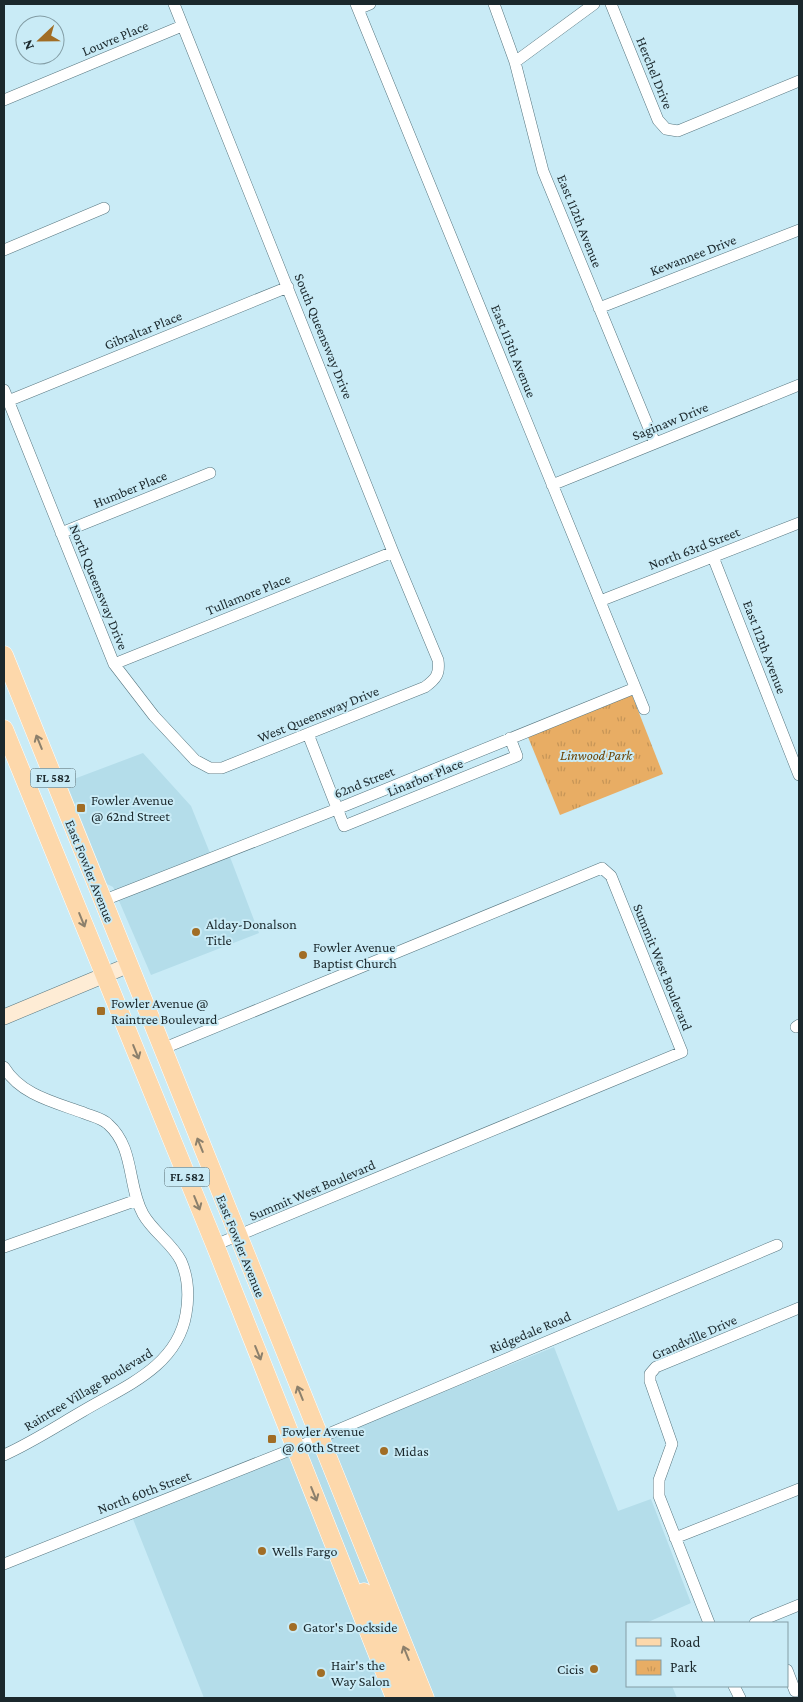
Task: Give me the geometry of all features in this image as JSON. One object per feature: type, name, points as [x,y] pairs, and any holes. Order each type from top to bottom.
[{"type":"main road","name":"East Fowler Avenue","points":[[4,655],[318,1438],[425,1698]]},
{"type":"main road","name":"East Fowler Avenue","points":[[4,728],[215,1245],[395,1698]]},
{"type":"main road","points":[[4,728],[53,817],[83,890],[102,901]]},
{"type":"main road","points":[[346,1573],[357,1577],[375,1612],[401,1678],[410,1694],[420,1698]]},
{"type":"street","name":"South Queensway Drive","points":[[174,4],[438,660],[439,671],[435,680]]},
{"type":"street","points":[[357,6],[370,4]]},
{"type":"street","name":"East 112th Avenue","points":[[494,4],[515,62],[543,170],[654,443]]},
{"type":"street","points":[[515,62],[594,4]]},
{"type":"street","name":"Herchel Drive","points":[[611,4],[658,120],[666,129],[678,131],[799,81]]},
{"type":"street","name":"East 113th Avenue","points":[[357,6],[644,709]]},
{"type":"street","name":"Louvre Place","points":[[4,100],[182,26]]},
{"type":"street","points":[[4,250],[104,208]]},
{"type":"street","name":"Kewannee Drive","points":[[598,308],[799,230]]},
{"type":"street","name":"Gibraltar Place","points":[[8,401],[288,287]]},
{"type":"street","name":"Saginaw Drive","points":[[552,485],[799,386]]},
{"type":"street","name":"North Queensway Drive","points":[[4,390],[114,664],[154,716],[195,760],[210,768]]},
{"type":"street","name":"Humber Place","points":[[61,534],[210,473]]},
{"type":"street","name":"North 63rd Street","points":[[600,601],[799,523]]},
{"type":"street","name":"Tullamore Place","points":[[114,664],[393,552]]},
{"type":"street","name":"East 112th Avenue","points":[[713,557],[799,775]]},
{"type":"street","name":"West Queensway Drive","points":[[210,768],[222,768],[425,687],[435,680]]},
{"type":"street","name":"62nd Street","points":[[102,901],[337,809],[635,688]]},
{"type":"street","points":[[308,734],[337,809]]},
{"type":"street","name":"Linarbor Place","points":[[337,809],[344,826],[517,756],[510,738]]},
{"type":"street","name":"Summit West Boulevard","points":[[162,1049],[602,868],[611,876],[682,1052],[215,1245]]},
{"type":"street","points":[[4,1017],[129,965]]},
{"type":"street","name":"Raintree Village Boulevard","points":[[4,1067],[9,1075],[31,1094],[105,1122],[116,1132],[126,1150],[137,1200],[146,1219],[174,1250],[183,1270],[187,1285],[188,1304],[182,1332],[164,1361],[146,1374],[4,1456]]},
{"type":"street","points":[[4,1247],[137,1200]]},
{"type":"street","name":"Ridgedale Road","points":[[295,1448],[777,1245]]},
{"type":"street","name":"Grandville Drive","points":[[709,1622],[659,1496],[659,1480],[672,1444],[650,1381],[650,1374],[656,1366],[799,1308]]},
{"type":"street","name":"North 60th Street","points":[[4,1564],[295,1448]]},
{"type":"street","points":[[675,1538],[799,1489]]},
{"type":"street","points":[[767,1621],[799,1605]]},
{"type":"street","points":[[788,1673],[795,1691]]},
{"type":"shaded area","points":[[143,753],[191,806],[214,863],[230,857],[259,933],[151,975],[113,887],[107,884],[66,782]]},
{"type":"shaded area","points":[[554,1347],[618,1511],[651,1499],[691,1603],[648,1622],[626,1622],[626,1687],[672,1687],[677,1698],[204,1698],[133,1519]]},
{"type":"green space","name":"Linwood Park","points":[[632,695],[663,774],[560,815],[528,737]]},
{"type":"place","name":"Fowler Avenue @ 62nd Street","points":[[81,808]]},
{"type":"place","name":"Alday-Donalson Title","points":[[196,932]]},
{"type":"place","name":"Fowler Avenue Baptist Church","points":[[303,955]]},
{"type":"place","name":"Fowler Avenue @ Raintree Boulevard","points":[[101,1011]]},
{"type":"place","name":"Fowler Avenue @ 60th Street","points":[[272,1439]]},
{"type":"place","name":"Midas","points":[[384,1451]]},
{"type":"place","name":"Wells Fargo","points":[[262,1551]]},
{"type":"place","name":"Gator's Dockside","points":[[293,1627]]},
{"type":"place","name":"Cicis","points":[[594,1669]]},
{"type":"place","name":"Hair's the Way Salon","points":[[321,1673]]}]
